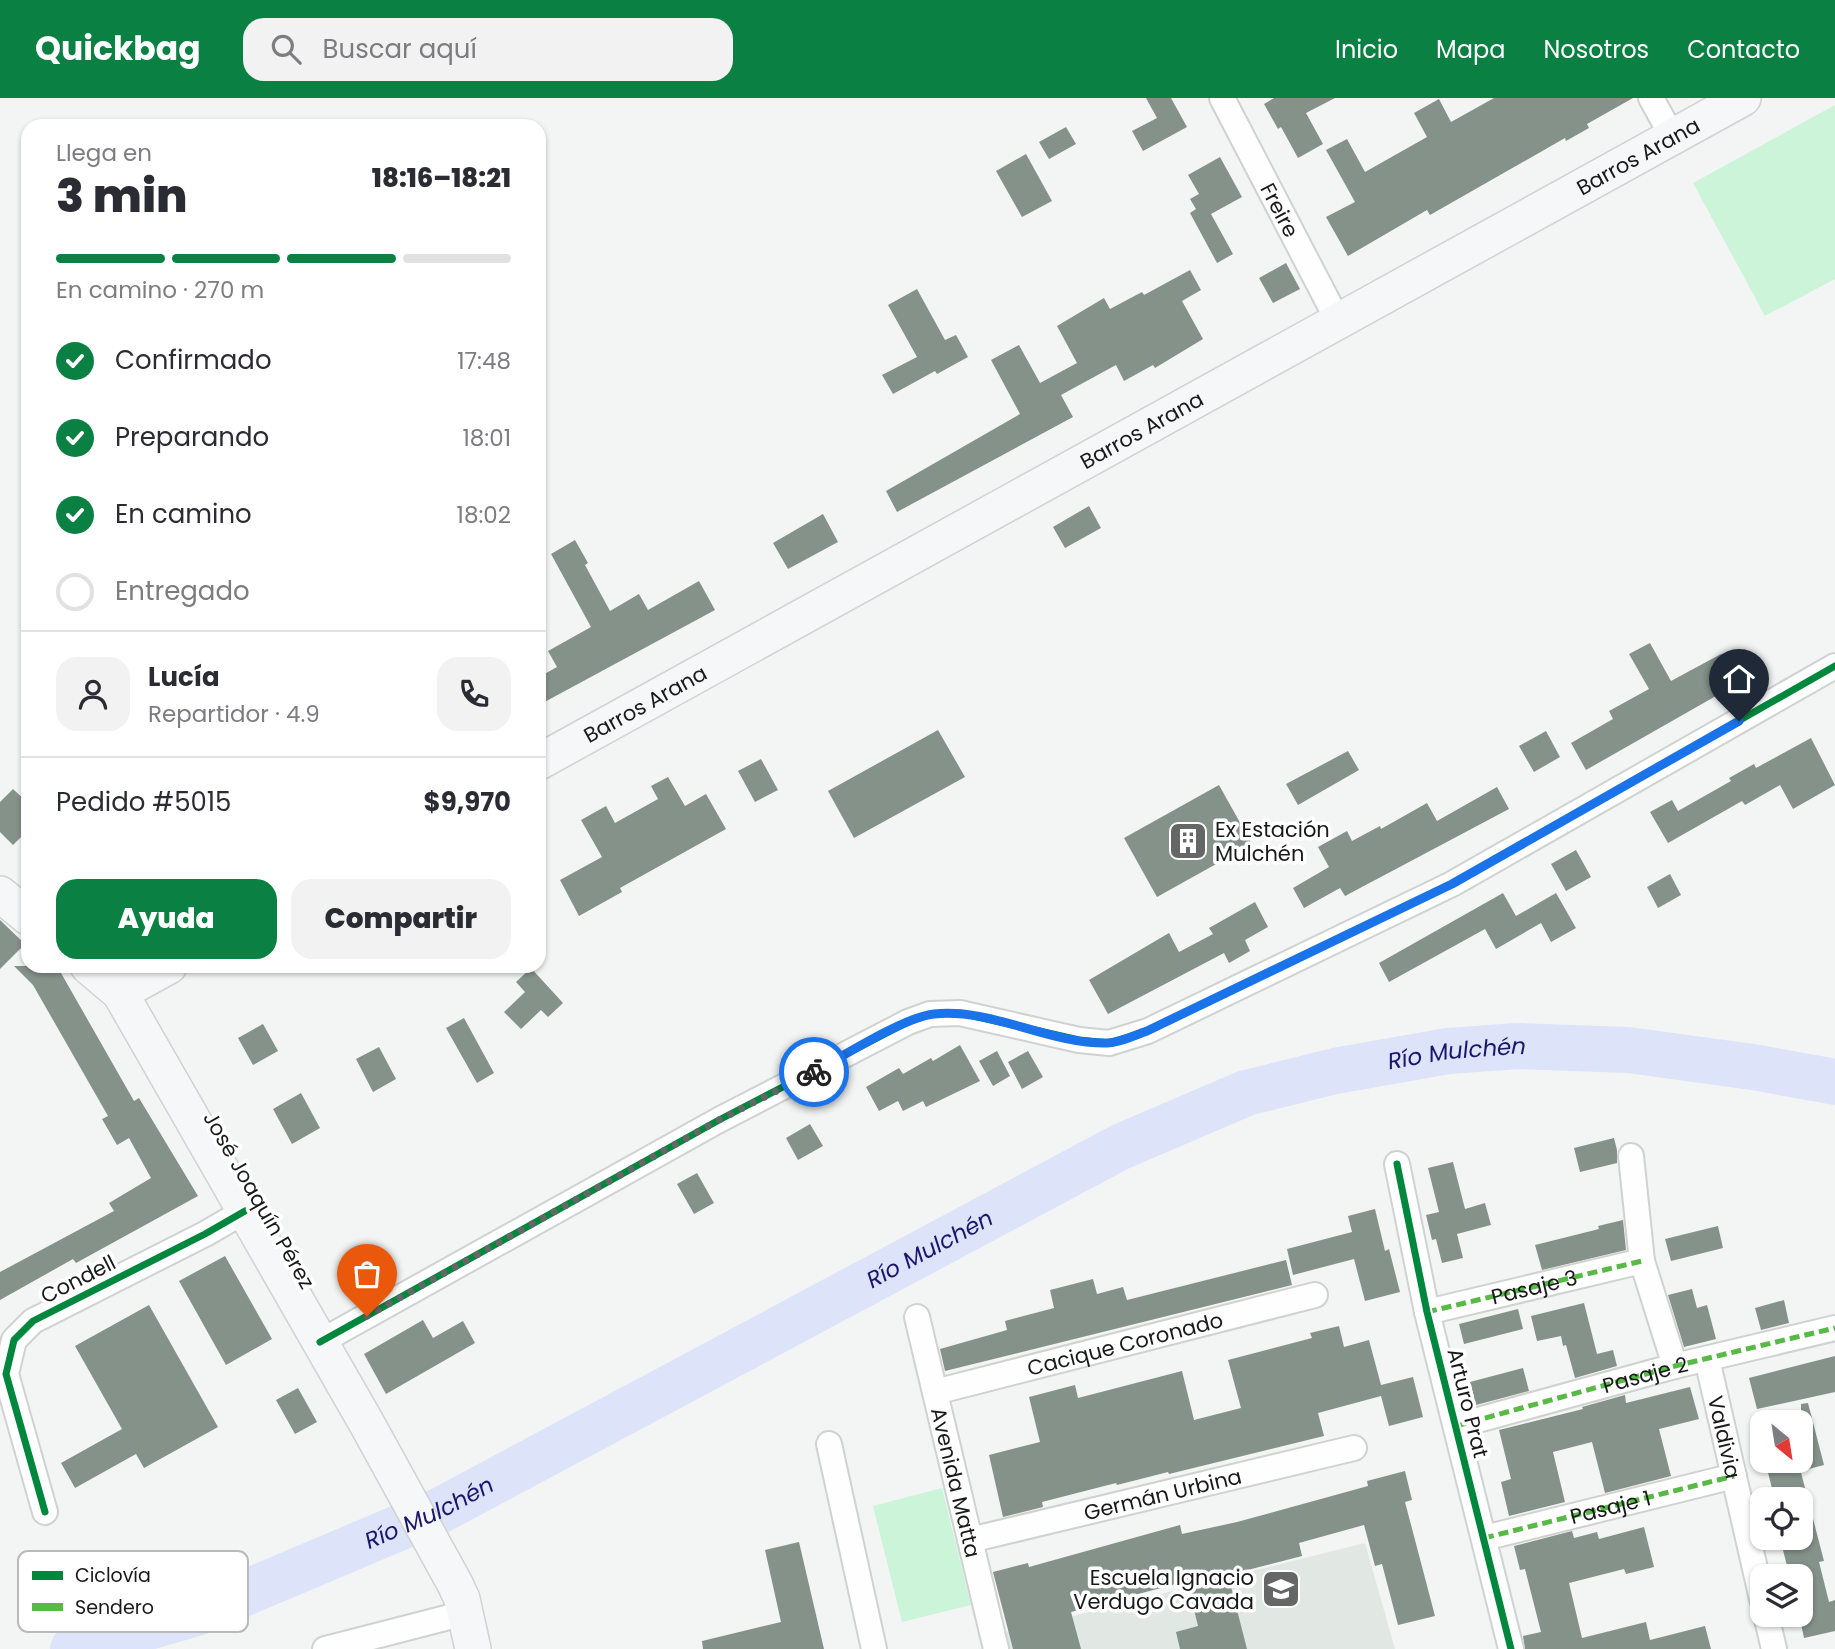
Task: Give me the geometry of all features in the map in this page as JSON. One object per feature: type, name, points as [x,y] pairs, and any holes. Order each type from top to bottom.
[{"type":"main road","name":"Barros Arana","points":[[546,758],[1743,98]]},
{"type":"main road","points":[[0,894],[21,911]]},
{"type":"main road","name":"José Joaquín Pérez","points":[[96,973],[120,993],[367,1424],[460,1599],[473,1649]]},
{"type":"main road","points":[[120,993],[156,973]]},
{"type":"street","name":"Freire","points":[[1222,98],[1338,321]]},
{"type":"street","points":[[1651,98],[1672,136]]},
{"type":"street","points":[[320,1342],[719,1120],[908,1022],[930,1014],[960,1013],[1079,1040],[1109,1043],[1147,1031],[1452,884],[1835,666]]},
{"type":"street","points":[[1631,1156],[1642,1261],[1675,1366]]},
{"type":"street","name":"Arturo Prat","points":[[1397,1164],[1427,1312],[1511,1649]]},
{"type":"street","name":"Condell","points":[[45,1512],[6,1374],[14,1340],[33,1321],[245,1211]]},
{"type":"street","name":"Pasaje 3","points":[[1427,1312],[1642,1261]]},
{"type":"street","name":"Cacique Coronado","points":[[935,1392],[1315,1296]]},
{"type":"street","name":"Avenida Matta","points":[[916,1317],[996,1649]]},
{"type":"street","name":"Pasaje 2","points":[[1456,1426],[1675,1366],[1835,1328]]},
{"type":"street","name":"Valdivia","points":[[1707,1359],[1754,1564]]},
{"type":"street","points":[[830,1444],[874,1649]]},
{"type":"street","name":"Germán Urbina","points":[[970,1540],[1354,1448]]},
{"type":"street","name":"Pasaje 1","points":[[1484,1538],[1734,1476]]},
{"type":"street","points":[[325,1649],[460,1599]]},
{"type":"street","points":[[1769,1627],[1774,1649]]},
{"type":"shaded area","name":"Escuela Ignacio Verdugo Cavada","points":[[1365,1543],[1395,1649],[1005,1649],[1001,1634]]},
{"type":"green space","points":[[1835,105],[1835,279],[1765,316],[1693,183]]},
{"type":"green space","points":[[942,1488],[971,1605],[902,1622],[873,1506]]},
{"type":"building","points":[[1146,98],[1171,98],[1187,127],[1143,151],[1132,131],[1157,118]]},
{"type":"building","points":[[1274,98],[1335,98],[1306,113],[1323,144],[1298,158],[1281,127],[1278,129],[1264,104]]},
{"type":"building","points":[[1494,98],[1633,98],[1587,124],[1589,128],[1566,141],[1565,138],[1430,215],[1427,210],[1348,256],[1326,217],[1355,202],[1326,150],[1347,139],[1365,172],[1427,137],[1414,113],[1439,99],[1451,122]]},
{"type":"building","points":[[1066,127],[1076,144],[1049,159],[1039,142]]},
{"type":"building","points":[[1026,154],[1052,201],[1022,217],[996,171]]},
{"type":"building","points":[[1220,157],[1242,197],[1211,214],[1233,254],[1217,263],[1190,213],[1196,209],[1190,199],[1199,194],[1188,175]]},
{"type":"building","points":[[1286,263],[1300,289],[1273,303],[1259,278]]},
{"type":"building","points":[[1190,270],[1201,290],[1182,301],[1203,339],[1155,368],[1153,365],[1124,381],[1116,365],[1061,395],[1073,417],[897,512],[886,491],[1020,414],[991,360],[1019,345],[1040,383],[1077,363],[1057,326],[1104,298],[1110,309],[1142,292],[1144,295]]},
{"type":"building","points":[[917,289],[945,340],[956,335],[968,357],[893,394],[882,375],[917,357],[888,305]]},
{"type":"building","points":[[1089,506],[1101,528],[1065,548],[1053,527]]},
{"type":"building","points":[[823,514],[838,542],[788,569],[773,543]]},
{"type":"building","points":[[575,540],[610,611],[639,594],[648,610],[699,581],[715,610],[546,701],[546,673],[557,667],[548,651],[591,627],[551,554]]},
{"type":"building","points":[[1650,643],[1671,681],[1721,654],[1737,684],[1586,770],[1571,743],[1613,719],[1609,711],[1649,689],[1629,654]]},
{"type":"building","points":[[938,730],[965,777],[854,838],[828,791]]},
{"type":"building","points":[[1546,731],[1560,757],[1534,772],[1519,746]]},
{"type":"building","points":[[1811,738],[1835,785],[1793,809],[1780,785],[1745,805],[1742,801],[1668,843],[1650,812],[1672,800],[1678,811],[1731,781],[1729,778],[1754,764],[1756,768]]},
{"type":"building","points":[[1348,751],[1359,770],[1298,805],[1286,784]]},
{"type":"building","points":[[761,759],[778,790],[755,802],[738,771]]},
{"type":"building","points":[[668,777],[685,806],[706,794],[726,829],[620,888],[622,892],[579,916],[560,880],[602,857],[581,820],[606,806],[615,823],[658,799],[651,786]]},
{"type":"building","name":"Ex Estación Mulchén","points":[[1219,785],[1252,844],[1157,897],[1124,838]]},
{"type":"building","points":[[1497,787],[1509,809],[1345,896],[1340,888],[1304,908],[1293,888],[1329,867],[1318,847],[1347,831],[1352,841],[1380,826],[1381,829],[1427,803],[1437,821]]},
{"type":"building","points":[[13,789],[21,796],[21,837],[13,845],[0,832],[0,802]]},
{"type":"building","points":[[1576,850],[1591,877],[1566,891],[1551,864]]},
{"type":"building","points":[[1670,874],[1681,895],[1658,908],[1647,887]]},
{"type":"building","points":[[1503,893],[1516,916],[1556,893],[1576,928],[1551,942],[1541,923],[1496,949],[1485,929],[1389,982],[1379,963]]},
{"type":"building","points":[[1255,902],[1268,927],[1245,940],[1250,951],[1229,963],[1224,953],[1108,1014],[1089,980],[1169,933],[1179,952],[1213,934],[1209,928]]},
{"type":"building","points":[[0,920],[21,940],[21,948],[0,969]]},
{"type":"building","points":[[21,973],[61,973],[134,1101],[139,1098],[198,1196],[76,1263],[73,1259],[0,1300],[0,1272],[114,1211],[109,1203],[151,1178],[129,1138],[117,1145],[102,1119],[108,1116],[33,985]]},
{"type":"building","points":[[526,973],[536,973],[563,1003],[548,1017],[541,1010],[521,1029],[504,1012],[525,992],[516,982]]},
{"type":"building","points":[[464,1018],[494,1073],[477,1083],[446,1028]]},
{"type":"building","points":[[263,1024],[278,1051],[253,1065],[238,1038]]},
{"type":"building","points":[[960,1045],[980,1081],[926,1107],[923,1101],[903,1111],[898,1101],[879,1111],[866,1087],[899,1068],[903,1074]]},
{"type":"building","points":[[379,1047],[396,1079],[373,1092],[356,1059]]},
{"type":"building","points":[[997,1051],[1010,1076],[993,1086],[979,1061]]},
{"type":"building","points":[[1028,1051],[1043,1077],[1022,1089],[1008,1062]]},
{"type":"building","points":[[301,1093],[320,1128],[292,1144],[273,1109]]},
{"type":"building","points":[[810,1124],[823,1146],[798,1160],[786,1138]]},
{"type":"building","points":[[1614,1138],[1617,1163],[1580,1172],[1574,1148]]},
{"type":"building","points":[[1453,1162],[1465,1209],[1485,1203],[1491,1225],[1457,1234],[1463,1258],[1442,1263],[1436,1239],[1432,1240],[1426,1215],[1439,1212],[1428,1168]]},
{"type":"building","points":[[697,1173],[714,1203],[694,1214],[677,1184]]},
{"type":"building","points":[[1375,1209],[1385,1251],[1389,1249],[1400,1292],[1365,1301],[1354,1259],[1293,1275],[1287,1249],[1352,1232],[1348,1216]]},
{"type":"building","points":[[1623,1220],[1626,1250],[1542,1270],[1535,1245]]},
{"type":"building","points":[[1718,1226],[1723,1248],[1671,1261],[1665,1239]]},
{"type":"building","points":[[225,1256],[272,1339],[226,1365],[179,1281]]},
{"type":"building","points":[[1286,1260],[1292,1285],[945,1371],[940,1349],[1007,1330],[1005,1321],[1054,1308],[1050,1290],[1093,1279],[1097,1294],[1123,1287],[1127,1300]]},
{"type":"building","points":[[1692,1289],[1697,1308],[1707,1305],[1716,1339],[1684,1347],[1668,1295]]},
{"type":"building","points":[[1784,1300],[1789,1323],[1761,1330],[1755,1308]]},
{"type":"building","points":[[1584,1303],[1597,1354],[1613,1350],[1617,1366],[1575,1378],[1561,1336],[1537,1341],[1531,1316]]},
{"type":"building","points":[[149,1305],[218,1427],[144,1468],[136,1454],[75,1488],[61,1463],[122,1429],[75,1346]]},
{"type":"building","points":[[1518,1309],[1523,1329],[1464,1344],[1459,1324]]},
{"type":"building","points":[[423,1320],[433,1338],[463,1321],[475,1343],[386,1394],[364,1354]]},
{"type":"building","points":[[1339,1326],[1344,1347],[1369,1340],[1381,1385],[1413,1377],[1423,1417],[1389,1426],[1381,1396],[1318,1413],[1324,1436],[1169,1474],[1168,1472],[1117,1485],[1116,1483],[1042,1502],[1043,1507],[1003,1517],[989,1455],[1040,1442],[1029,1397],[1075,1385],[1078,1398],[1182,1371],[1194,1420],[1241,1408],[1228,1360],[1312,1338],[1310,1333]]},
{"type":"building","points":[[1835,1356],[1835,1392],[1757,1409],[1749,1378]]},
{"type":"building","points":[[1523,1368],[1529,1391],[1476,1405],[1470,1382]]},
{"type":"building","points":[[1690,1387],[1699,1419],[1659,1429],[1671,1476],[1605,1493],[1592,1442],[1553,1452],[1565,1502],[1509,1516],[1501,1482],[1511,1479],[1499,1430],[1583,1409],[1582,1407],[1625,1395],[1626,1403]]},
{"type":"building","points":[[298,1388],[317,1422],[295,1434],[276,1400]]},
{"type":"building","points":[[1808,1403],[1810,1410],[1801,1410],[1801,1404]]},
{"type":"building","points":[[1813,1422],[1824,1465],[1813,1468]]},
{"type":"building","points":[[1405,1471],[1412,1500],[1405,1502],[1435,1616],[1398,1625],[1382,1564],[1375,1566],[1364,1525],[1299,1543],[1302,1556],[1228,1575],[1247,1649],[1180,1649],[1176,1632],[1198,1626],[1187,1581],[1071,1612],[1081,1649],[1013,1649],[993,1572],[1028,1563],[1029,1567],[1180,1525],[1182,1534],[1237,1522],[1368,1486],[1367,1481]]},
{"type":"building","points":[[1768,1474],[1801,1474],[1805,1487],[1772,1487]]},
{"type":"building","points":[[1813,1519],[1824,1561],[1819,1562],[1829,1602],[1835,1600],[1835,1631],[1804,1638],[1802,1627],[1813,1627],[1813,1564],[1786,1564],[1783,1550],[1813,1550]]},
{"type":"building","points":[[1644,1527],[1654,1567],[1626,1574],[1624,1569],[1569,1583],[1582,1638],[1646,1622],[1650,1640],[1705,1626],[1711,1649],[1525,1649],[1523,1636],[1541,1632],[1525,1569],[1520,1570],[1514,1546],[1572,1531],[1574,1538],[1597,1532],[1599,1539]]},
{"type":"building","points":[[799,1542],[824,1649],[703,1649],[702,1641],[781,1622],[765,1550]]},
{"type":"waterway","name":"Río Mulchén","points":[[248,1592],[441,1510],[1120,1147],[1246,1093],[1335,1071],[1448,1051],[1518,1046],[1628,1050],[1753,1067],[1835,1082]]},
{"type":"waterway","name":"Río Mulchén","points":[[73,1649],[131,1632]]},
{"type":"marked path","points":[[1427,1312],[1642,1261]]},
{"type":"marked path","points":[[1456,1426],[1675,1366],[1835,1328]]},
{"type":"marked path","points":[[1484,1538],[1734,1476]]},
{"type":"cycle path","points":[[320,1342],[719,1120],[908,1022],[930,1014],[960,1013],[1079,1040],[1109,1043],[1148,1031],[1452,884],[1835,666]]},
{"type":"cycle path","points":[[1397,1164],[1427,1312],[1511,1649]]},
{"type":"cycle path","points":[[45,1512],[6,1374],[14,1340],[33,1321],[245,1211]]},
{"type":"way so far","points":[[367,1316],[719,1120],[814,1072]]},
{"type":"place","name":"Ex Estación Mulchén","points":[[1188,841]]},
{"type":"place","name":"Escuela Ignacio Verdugo Cavada","points":[[1281,1589]]},
{"type":"route","points":[[814,1072],[908,1022],[930,1014],[960,1013],[1079,1040],[1109,1043],[1147,1031],[1452,884],[1739,721]]}]
